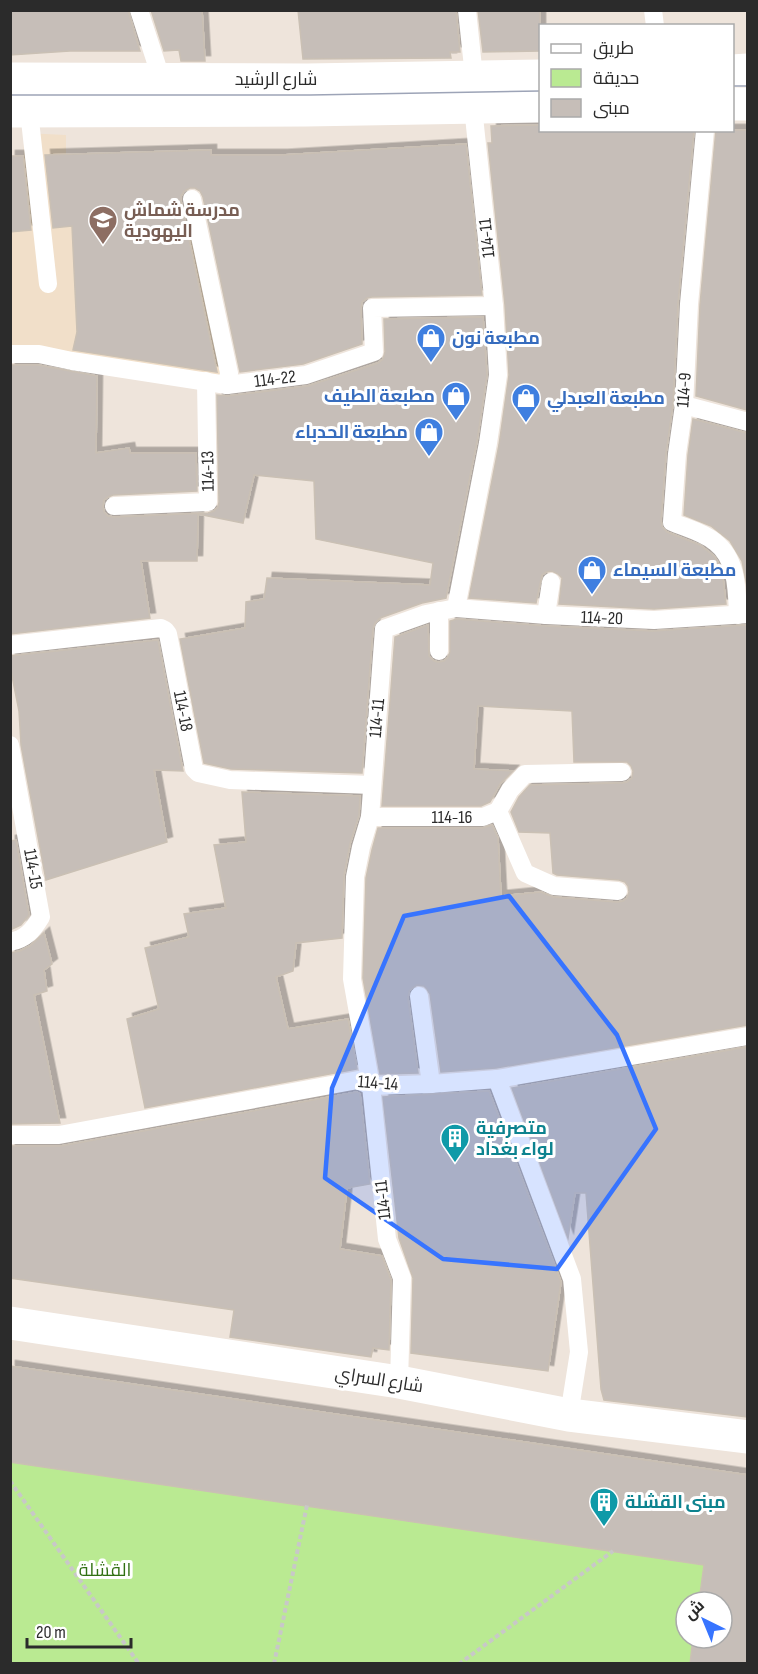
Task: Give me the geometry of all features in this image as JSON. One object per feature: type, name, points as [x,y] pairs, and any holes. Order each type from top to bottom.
[{"type":"street","name":"شارع الرشيد","points":[[20,111],[306,110],[474,92],[539,76]]},
{"type":"street","name":"شارع الرشيد","points":[[10,79],[319,80],[474,92],[539,106]]},
{"type":"street","name":"شارع السراي","points":[[10,1323],[399,1382],[569,1416],[747,1437]]},
{"type":"lane","points":[[139,10],[160,78]]},
{"type":"lane","name":"114-11","points":[[399,1382],[402,1278],[387,1239],[372,1086],[352,979],[355,877],[370,817],[384,629],[426,614],[447,610],[488,443],[498,375],[494,306],[467,10]]},
{"type":"lane","points":[[20,111],[48,284]]},
{"type":"lane","name":"114-9","points":[[705,132],[689,304],[684,405],[677,454],[672,522],[702,534],[715,542],[727,555],[737,583],[743,615]]},
{"type":"lane","points":[[192,199],[229,373],[227,385]]},
{"type":"lane","name":"114-22","points":[[10,354],[39,354],[227,385],[306,375],[374,352],[372,308],[494,306]]},
{"type":"lane","name":"114-13","points":[[114,506],[208,502],[206,381]]},
{"type":"lane","points":[[684,405],[747,422]]},
{"type":"lane","points":[[546,615],[550,582]]},
{"type":"lane","points":[[439,651],[447,610]]},
{"type":"lane","name":"114-20","points":[[447,610],[654,620],[743,615]]},
{"type":"lane","name":"114-18","points":[[10,645],[160,628],[168,634],[194,769],[198,773],[230,780],[372,785]]},
{"type":"lane","name":"114-15","points":[[10,745],[41,917],[32,933],[10,942]]},
{"type":"lane","name":"114-16","points":[[370,817],[483,817],[498,811],[510,790],[525,774],[622,772]]},
{"type":"lane","points":[[498,811],[525,873],[554,886],[618,891]]},
{"type":"lane","points":[[419,996],[431,1084]]},
{"type":"lane","name":"114-14","points":[[10,1135],[59,1135],[358,1080],[372,1086],[497,1079],[747,1036]]},
{"type":"lane","points":[[497,1079],[572,1279],[579,1352],[569,1416]]},
{"type":"path","points":[[10,1481],[139,1664]]},
{"type":"path","points":[[274,1664],[307,1506]]},
{"type":"path","points":[[459,1664],[613,1551]]},
{"type":"highlighted area","points":[[509,896],[617,1035],[656,1129],[557,1269],[443,1259],[325,1178],[332,1088],[404,916]]},
{"type":"shaded area","name":"مدرسة شماش اليهودية","points":[[24,133],[66,135],[66,162],[162,228],[192,224],[225,373],[215,376],[11,351],[10,210],[23,209]]},
{"type":"green space","name":"القشلة","points":[[11,1462],[704,1565],[701,1590],[674,1590],[674,1650],[692,1650],[690,1663],[11,1664]]},
{"type":"building","points":[[10,10],[128,10],[140,51],[70,51],[10,55]]},
{"type":"building","points":[[151,10],[202,10],[205,61],[181,61],[179,50],[164,51]]},
{"type":"building","points":[[298,10],[456,10],[460,52],[450,52],[451,58],[303,59]]},
{"type":"building","points":[[478,10],[540,10],[539,51],[483,52]]},
{"type":"building","points":[[539,125],[539,132],[694,132],[678,303],[673,404],[666,453],[661,521],[662,527],[667,532],[700,545],[714,556],[723,578],[726,604],[654,609],[559,604],[562,578],[552,571],[542,575],[536,603],[469,598],[499,445],[509,375],[505,305],[488,143],[492,143],[491,126]]},
{"type":"building","points":[[747,130],[747,410],[696,396],[700,305],[716,132]]},
{"type":"building","points":[[466,144],[482,295],[367,298],[362,302],[361,308],[362,344],[303,364],[240,372],[203,197],[200,191],[190,188],[184,191],[181,201],[217,372],[73,350],[77,332],[72,226],[53,228],[45,155],[211,150],[211,155],[282,155]]},
{"type":"building","points":[[10,156],[23,156],[31,230],[10,232]]},
{"type":"building","points":[[483,317],[487,375],[477,441],[446,598],[422,603],[380,618],[375,623],[362,773],[231,769],[204,763],[180,639],[245,628],[246,602],[264,599],[267,578],[430,585],[433,563],[316,539],[314,481],[254,475],[243,523],[198,514],[197,561],[141,561],[150,618],[10,634],[10,365],[38,365],[97,376],[96,453],[129,448],[130,453],[196,453],[197,491],[113,495],[104,500],[104,512],[108,516],[208,513],[218,507],[219,502],[217,395],[228,396],[308,386],[378,363],[383,359],[385,352],[384,319]]},
{"type":"building","points":[[693,419],[747,433],[747,586],[742,561],[730,541],[711,526],[684,515]]},
{"type":"building","points":[[457,619],[653,631],[747,625],[747,1025],[496,1068],[441,1072],[430,994],[424,986],[417,985],[409,991],[408,998],[418,1073],[380,1074],[363,978],[366,878],[378,828],[483,828],[492,825],[498,838],[501,896],[541,892],[553,897],[617,902],[627,898],[629,892],[625,882],[619,880],[553,873],[550,833],[519,832],[511,812],[519,797],[530,785],[622,783],[632,778],[633,771],[627,762],[574,762],[572,711],[478,706],[474,769],[513,771],[500,784],[490,802],[481,806],[382,806],[395,637],[428,625],[429,656],[434,661],[444,661],[450,652],[450,621]]},
{"type":"building","points":[[158,640],[183,771],[154,770],[167,842],[46,880],[21,745],[19,711],[10,656]]},
{"type":"building","points":[[242,792],[360,796],[359,815],[344,875],[342,938],[296,943],[293,971],[276,977],[288,1029],[348,1019],[357,1069],[145,1108],[127,1019],[159,1009],[145,948],[189,937],[184,914],[226,908],[214,845],[246,842]]},
{"type":"building","points":[[16,840],[29,915],[21,925],[10,930],[10,841]]},
{"type":"building","points":[[44,933],[52,964],[44,970],[47,991],[34,995],[60,1123],[10,1124],[10,953],[30,946]]},
{"type":"building","points":[[747,1047],[747,1417],[604,1400],[601,1389],[586,1193],[575,1193],[568,1238],[512,1088]]},
{"type":"building","name":"متصرفية لواء بغداد","points":[[489,1091],[561,1282],[548,1371],[411,1353],[413,1278],[399,1238],[383,1097]]},
{"type":"building","points":[[357,1092],[360,1094],[370,1184],[347,1188],[340,1249],[382,1256],[391,1280],[389,1350],[373,1348],[371,1357],[230,1337],[234,1310],[10,1278],[10,1146],[61,1146]]},
{"type":"building","name":"مبنى القشلة","points":[[10,1366],[747,1475],[747,1664],[690,1664],[692,1650],[734,1650],[734,1590],[701,1590],[704,1565],[10,1462]]},
{"type":"tram line","points":[[734,86],[748,86]]},
{"type":"tram line","points":[[10,95],[310,95],[539,91]]},
{"type":"place","name":"مدرسة شماش اليهودية","points":[[103,246]]},
{"type":"place","name":"مطبعة نون","points":[[431,364]]},
{"type":"place","name":"مطبعة الطيف","points":[[456,422]]},
{"type":"place","name":"مطبعة العبدلي","points":[[526,424]]},
{"type":"place","name":"مطبعة الحدباء","points":[[429,458]]},
{"type":"place","name":"مطبعة السيماء","points":[[592,596]]},
{"type":"place","name":"متصرفية لواء بغداد","points":[[455,1164]]},
{"type":"place","name":"مبنى القشلة","points":[[604,1528]]}]
